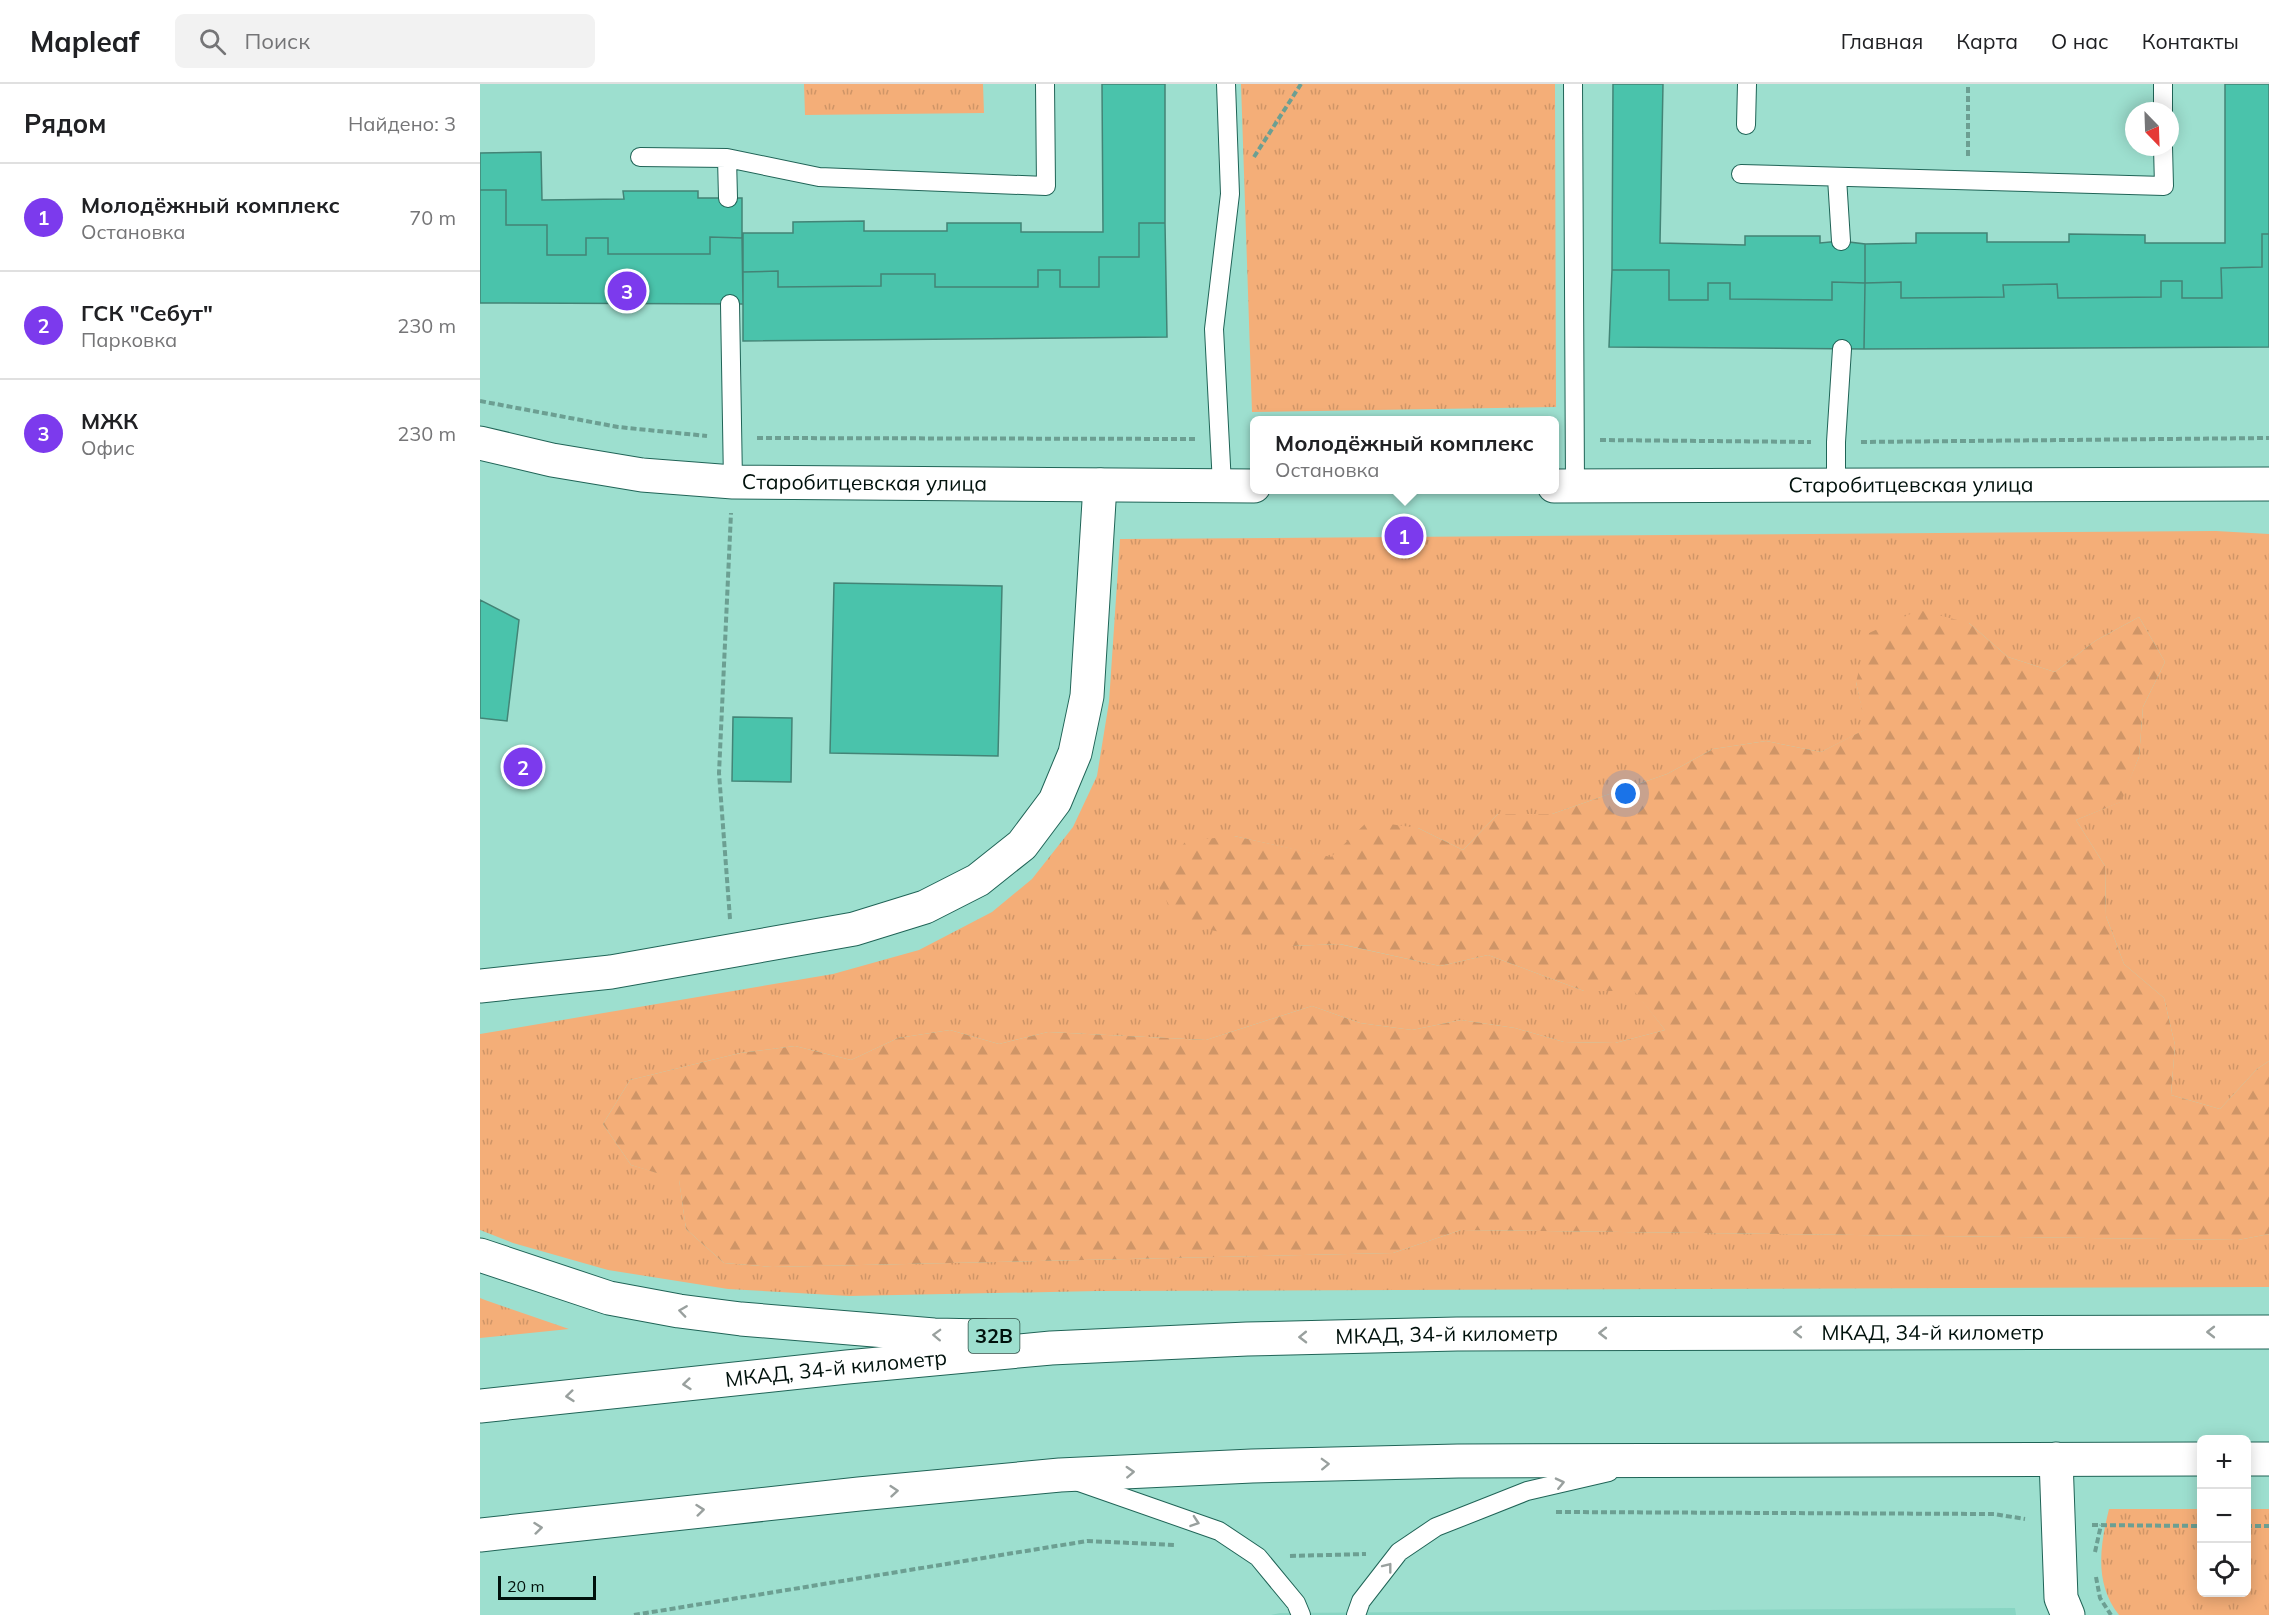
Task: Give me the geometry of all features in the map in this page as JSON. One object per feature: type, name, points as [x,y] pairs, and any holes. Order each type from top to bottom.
[{"type":"main road","name":"Старобитцевская улица","points":[[480,442],[552,460],[642,476],[733,482],[1250,486]]},
{"type":"main road","name":"Старобитцевская улица","points":[[1565,486],[2269,484]]},
{"type":"main road","points":[[480,986],[611,972],[854,929],[925,907],[978,880],[1022,845],[1056,801],[1075,753],[1087,696],[1100,485]]},
{"type":"main road","name":"32B","points":[[480,1255],[609,1298],[679,1311],[741,1319],[934,1335],[1247,1339]]},
{"type":"main road","name":"МКАД, 34-й километр","points":[[480,1406],[1052,1348],[1247,1339],[1563,1333],[2269,1332]]},
{"type":"main road","points":[[2056,1459],[2061,1598],[2068,1615]]},
{"type":"main road","points":[[480,1535],[642,1516],[1060,1475],[1252,1466],[1458,1461],[2197,1459]]},
{"type":"main road","points":[[2251,1459],[2269,1459]]},
{"type":"lane","points":[[640,157],[727,158],[819,177],[1046,186],[1045,84]]},
{"type":"lane","points":[[1222,485],[1214,329],[1230,194],[1226,84]]},
{"type":"lane","points":[[1565,486],[1575,440],[1573,84]]},
{"type":"lane","points":[[1746,125],[1747,84]]},
{"type":"lane","points":[[2163,84],[2163,102]]},
{"type":"lane","points":[[1741,174],[2164,186],[2163,156]]},
{"type":"lane","points":[[727,158],[728,198]]},
{"type":"lane","points":[[1837,178],[1841,241]]},
{"type":"lane","points":[[730,304],[733,482]]},
{"type":"lane","points":[[1836,486],[1836,442],[1842,349]]},
{"type":"lane","points":[[1356,1615],[1361,1601],[1399,1552],[1436,1527],[1527,1491],[1658,1460]]},
{"type":"lane","points":[[1060,1475],[1219,1531],[1258,1557],[1296,1603],[1301,1615]]},
{"type":"path","points":[[1230,194],[1301,84]]},
{"type":"path","points":[[1968,84],[1968,127]]},
{"type":"path","points":[[480,401],[618,427],[732,438],[1220,440]]},
{"type":"path","points":[[1575,440],[1836,442],[2269,438]]},
{"type":"path","points":[[730,923],[719,773],[733,482]]},
{"type":"path","points":[[2095,1558],[2101,1526]]},
{"type":"path","points":[[2251,1526],[2269,1526]]},
{"type":"path","points":[[2095,1575],[2100,1598],[2111,1615]]},
{"type":"shaded area","points":[[2015,1608],[2016,1615],[1271,1615],[1280,1613]]},
{"type":"green space","points":[[804,84],[983,84],[984,113],[805,115]]},
{"type":"green space","points":[[1241,84],[1555,84],[1556,407],[1252,412]]},
{"type":"green space","points":[[2216,531],[2269,534],[2269,1061],[2257,1069],[2220,1109],[2171,1095],[2175,1045],[2164,998],[2124,964],[2106,916],[2105,866],[2076,820],[2120,802],[2139,757],[2143,707],[2165,662],[2139,617],[2095,641],[2055,672],[2008,657],[1969,623],[1856,682],[1867,729],[1821,752],[1766,741],[1713,749],[1667,774],[1552,814],[1498,814],[1463,850],[1418,828],[1332,858],[1234,836],[1292,946],[1339,944],[1440,966],[1488,955],[1584,991],[1635,991],[1665,1030],[1615,1043],[1564,1042],[1515,1028],[1461,1020],[1412,1030],[1360,1023],[1312,1006],[1206,1040],[1048,1032],[999,1044],[950,1030],[898,1038],[851,1060],[795,1046],[740,1053],[630,1080],[603,1124],[631,1165],[679,1179],[686,1229],[724,1263],[772,1267],[1393,1253],[1461,1230],[2238,1240],[2269,1234],[2269,1287],[1097,1291],[849,1296],[728,1289],[608,1270],[513,1243],[480,1230],[480,1034],[833,974],[919,950],[992,912],[1032,879],[1073,827],[1097,776],[1109,702],[1120,539]]},
{"type":"green space","points":[[1919,610],[1969,623],[2008,657],[2055,672],[2095,641],[2139,617],[2165,662],[2143,707],[2139,757],[2121,802],[2076,820],[2105,866],[2106,916],[2124,964],[2164,998],[2175,1045],[2171,1095],[2220,1109],[2257,1069],[2269,1061],[2269,1234],[2238,1240],[1461,1230],[1393,1253],[772,1267],[724,1263],[686,1229],[679,1180],[631,1165],[603,1124],[630,1080],[740,1053],[795,1046],[851,1060],[898,1038],[950,1030],[999,1044],[1048,1032],[1206,1040],[1312,1006],[1360,1023],[1412,1030],[1461,1020],[1515,1028],[1564,1042],[1615,1043],[1665,1030],[1634,991],[1584,991],[1488,955],[1440,966],[1340,944],[1292,946],[1180,924],[1154,879],[1186,841],[1234,836],[1331,857],[1368,821],[1418,828],[1463,850],[1498,814],[1552,814],[1667,774],[1713,749],[1766,741],[1821,752],[1866,729],[1856,682],[1869,633]]},
{"type":"green space","points":[[480,1298],[485,1300],[569,1329],[480,1338]]},
{"type":"green space","points":[[2109,1509],[2197,1509],[2197,1597],[2251,1597],[2251,1509],[2269,1509],[2269,1615],[2119,1615],[2111,1603],[2102,1577],[2103,1537]]},
{"type":"building","points":[[1102,84],[1165,84],[1165,223],[1139,223],[1139,257],[1099,257],[1099,287],[1060,287],[1060,270],[1038,270],[1038,287],[935,287],[935,274],[881,274],[881,286],[778,287],[778,271],[743,272],[743,233],[793,233],[793,222],[864,221],[864,231],[947,231],[947,223],[1021,223],[1021,232],[1103,232]]},
{"type":"building","points":[[1613,84],[1663,84],[1660,243],[1745,245],[1745,236],[1820,236],[1820,243],[1841,241],[1865,244],[1865,283],[1832,282],[1832,300],[1730,299],[1730,283],[1708,283],[1708,300],[1669,300],[1669,270],[1612,270]]},
{"type":"building","points":[[2225,84],[2269,84],[2269,234],[2262,234],[2262,267],[2221,268],[2222,298],[2182,298],[2182,281],[2161,281],[2161,297],[2058,298],[2057,284],[2003,285],[2004,297],[1901,298],[1901,282],[1865,283],[1865,244],[1916,243],[1916,233],[1987,233],[1987,242],[2069,242],[2069,234],[2145,235],[2145,243],[2225,243]]},
{"type":"building","points":[[541,152],[542,200],[624,199],[623,191],[698,191],[698,198],[742,198],[742,238],[710,237],[710,254],[608,254],[608,238],[586,238],[586,255],[547,255],[547,225],[506,225],[506,190],[480,190],[480,153]]},
{"type":"building","points":[[480,190],[506,190],[506,225],[547,225],[547,255],[586,255],[586,238],[608,238],[608,254],[710,254],[710,237],[742,238],[743,304],[480,303]]},
{"type":"building","points":[[1139,223],[1165,223],[1167,337],[743,341],[743,272],[778,271],[778,287],[881,286],[881,274],[935,274],[935,287],[1038,287],[1038,270],[1060,270],[1060,287],[1099,287],[1099,257],[1139,257]]},
{"type":"building","points":[[2262,234],[2269,234],[2269,347],[1864,349],[1865,283],[1901,282],[1901,298],[2004,297],[2003,285],[2057,284],[2058,298],[2161,297],[2161,281],[2182,281],[2182,298],[2222,298],[2221,268],[2262,267]]},
{"type":"building","points":[[1612,270],[1669,270],[1669,300],[1708,300],[1708,283],[1730,283],[1730,299],[1832,300],[1832,282],[1865,283],[1864,349],[1609,347]]},
{"type":"building","points":[[834,583],[1002,586],[998,756],[830,753]]},
{"type":"building","points":[[480,600],[519,620],[507,721],[480,718]]},
{"type":"building","points":[[733,717],[792,718],[791,782],[732,781]]},
{"type":"place","name":"МЖК","points":[[627,291]]},
{"type":"place","name":"Молодёжный комплекс","points":[[1404,536]]},
{"type":"place","name":"ГСК \"Себут\"","points":[[523,767]]}]
